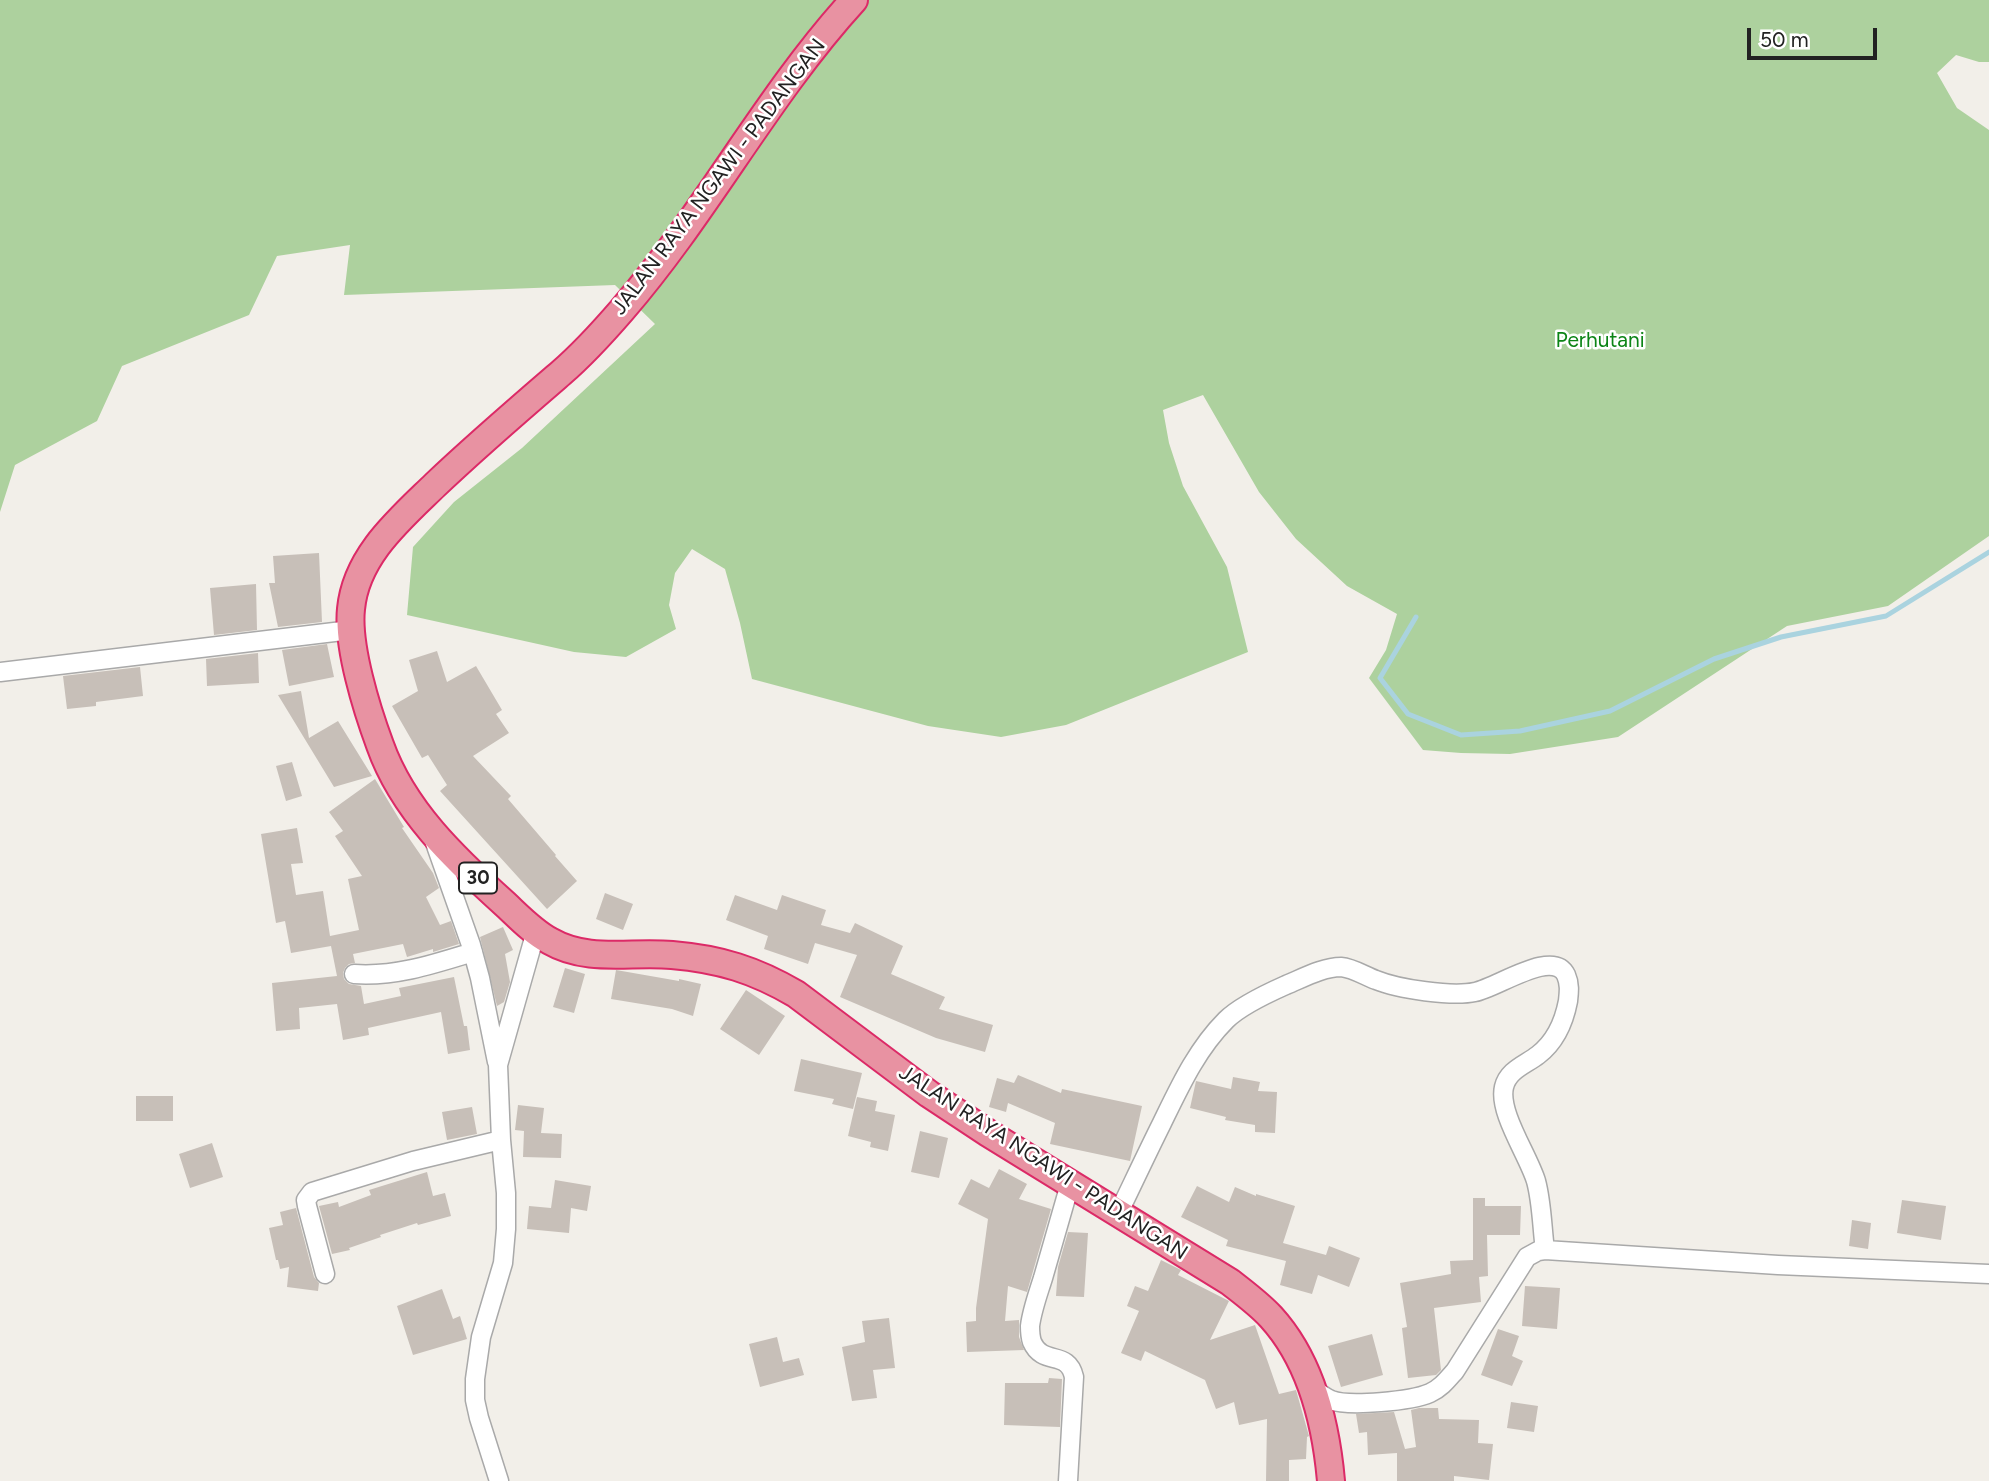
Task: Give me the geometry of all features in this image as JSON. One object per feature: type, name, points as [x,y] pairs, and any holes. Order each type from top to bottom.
[{"type":"highway","name":"JALAN RAYA NGAWI - PADANGAN","points":[[855,0],[834,22],[751,132],[689,225],[603,332],[562,372],[480,442],[393,526],[364,566],[355,588],[350,613],[351,630],[363,689],[384,755],[394,780],[431,831],[492,892],[552,943],[601,956],[669,954],[755,972],[796,994],[929,1094],[1230,1282],[1272,1318],[1300,1359],[1312,1388],[1329,1455],[1331,1481]]},
{"type":"street","points":[[0,672],[351,630]]},
{"type":"street","points":[[431,831],[473,952],[498,1065],[506,1229],[503,1263],[481,1337],[475,1400],[499,1481]]},
{"type":"street","points":[[498,1065],[536,932]]},
{"type":"street","points":[[354,974],[372,976],[395,973],[473,952]]},
{"type":"street","points":[[1118,1213],[1182,1081],[1203,1046],[1228,1017],[1267,994],[1320,972],[1343,967],[1379,982],[1462,995],[1491,988],[1527,970],[1552,964],[1561,968],[1567,976],[1570,990],[1566,1012],[1556,1036],[1538,1055],[1517,1068],[1507,1079],[1503,1100],[1536,1184],[1545,1250]]},
{"type":"street","points":[[325,1274],[306,1200],[312,1192],[413,1161],[501,1140]]},
{"type":"street","points":[[1068,1481],[1074,1377],[1072,1367],[1067,1362],[1040,1354],[1030,1336],[1030,1324],[1070,1184]]},
{"type":"street","points":[[1312,1388],[1330,1400],[1362,1404],[1421,1396],[1441,1387],[1455,1371],[1527,1257],[1538,1251],[1989,1274]]},
{"type":"green space","name":"Perhutani","points":[[0,0],[1989,0],[1989,62],[1956,55],[1937,73],[1957,108],[1989,130],[1989,536],[1888,606],[1787,626],[1618,737],[1510,754],[1423,750],[1369,678],[1386,650],[1397,614],[1347,586],[1296,539],[1259,492],[1203,395],[1163,410],[1169,443],[1183,486],[1227,567],[1248,652],[1066,725],[1001,737],[928,726],[752,679],[725,569],[692,549],[675,573],[669,605],[676,629],[626,657],[574,652],[407,615],[413,547],[454,502],[522,448],[655,324],[615,285],[344,295],[350,245],[277,256],[249,315],[122,366],[97,421],[15,465],[0,512]]},
{"type":"building","points":[[319,553],[322,622],[278,627],[269,583],[275,583],[273,556]]},
{"type":"building","points":[[256,584],[257,630],[214,635],[210,588]]},
{"type":"building","points":[[327,644],[334,677],[289,686],[282,650]]},
{"type":"building","points":[[437,651],[447,682],[476,666],[502,710],[496,714],[509,733],[473,756],[511,796],[508,799],[577,881],[547,909],[440,791],[447,785],[428,755],[422,758],[392,706],[418,691],[409,660]]},
{"type":"building","points":[[258,653],[259,683],[207,686],[206,659]]},
{"type":"building","points":[[140,667],[143,696],[67,709],[63,676]]},
{"type":"building","points":[[301,691],[309,738],[338,721],[372,776],[334,787],[278,695]]},
{"type":"building","points":[[292,762],[302,796],[286,801],[276,766]]},
{"type":"building","points":[[375,779],[404,827],[402,828],[433,873],[439,888],[426,897],[440,925],[451,921],[459,944],[407,957],[403,944],[353,954],[355,963],[345,968],[344,979],[349,984],[361,986],[364,1004],[401,996],[399,988],[454,977],[464,1026],[467,1026],[470,1050],[448,1054],[441,1012],[368,1028],[369,1035],[343,1040],[337,1004],[299,1008],[300,1029],[276,1031],[272,983],[337,976],[331,946],[291,953],[285,921],[276,923],[261,834],[297,828],[303,863],[291,864],[296,895],[323,891],[330,936],[359,930],[348,879],[362,876],[335,836],[343,831],[329,812]]},
{"type":"building","points":[[605,893],[633,904],[623,930],[596,919]]},
{"type":"building","points":[[735,895],[777,910],[782,895],[826,910],[821,925],[850,933],[855,923],[903,946],[891,974],[945,997],[939,1009],[993,1025],[985,1052],[936,1038],[840,997],[857,955],[815,943],[808,964],[764,949],[768,936],[726,920]]},
{"type":"building","points":[[503,927],[513,950],[505,954],[510,982],[504,1002],[497,1006],[480,937]]},
{"type":"building","points":[[565,968],[585,974],[574,1013],[553,1007]]},
{"type":"building","points":[[616,970],[701,984],[693,1016],[672,1009],[611,999]]},
{"type":"building","points":[[746,990],[785,1016],[759,1055],[720,1029]]},
{"type":"building","points":[[801,1059],[862,1073],[853,1109],[832,1104],[834,1099],[794,1091]]},
{"type":"building","points":[[1018,1075],[1061,1093],[1062,1089],[1142,1106],[1130,1161],[1050,1144],[1055,1123],[1008,1103],[1006,1112],[989,1107],[997,1078],[1014,1083]]},
{"type":"building","points":[[1233,1077],[1260,1082],[1258,1091],[1277,1092],[1275,1133],[1255,1132],[1255,1125],[1225,1120],[1226,1117],[1190,1108],[1196,1081],[1231,1089]]},
{"type":"building","points":[[136,1096],[173,1096],[173,1121],[136,1121]]},
{"type":"building","points":[[857,1097],[877,1101],[875,1111],[895,1115],[888,1151],[870,1147],[871,1142],[848,1136]]},
{"type":"building","points":[[518,1105],[544,1108],[541,1133],[562,1134],[561,1158],[523,1157],[524,1131],[515,1130]]},
{"type":"building","points":[[472,1107],[477,1134],[447,1140],[442,1112]]},
{"type":"building","points":[[920,1131],[948,1138],[939,1178],[911,1172]]},
{"type":"building","points":[[212,1143],[223,1177],[190,1188],[179,1154]]},
{"type":"building","points":[[999,1169],[1027,1184],[1019,1199],[1051,1209],[1027,1292],[1008,1286],[1005,1321],[1019,1320],[1019,1337],[1024,1350],[967,1352],[966,1322],[976,1321],[988,1219],[958,1204],[971,1179],[989,1188]]},
{"type":"building","points":[[427,1172],[433,1196],[445,1193],[451,1216],[418,1225],[417,1223],[380,1235],[381,1237],[349,1248],[350,1250],[332,1254],[319,1206],[338,1202],[339,1207],[371,1195],[369,1190]]},
{"type":"building","points":[[555,1180],[591,1186],[587,1211],[571,1208],[569,1233],[527,1229],[529,1206],[551,1208]]},
{"type":"building","points":[[1197,1186],[1229,1202],[1235,1187],[1256,1196],[1295,1206],[1283,1243],[1326,1255],[1329,1246],[1360,1258],[1349,1287],[1318,1275],[1312,1294],[1280,1285],[1286,1261],[1226,1246],[1228,1240],[1181,1217]]},
{"type":"building","points":[[1473,1198],[1485,1198],[1485,1206],[1521,1206],[1520,1235],[1487,1235],[1488,1276],[1479,1277],[1481,1302],[1434,1308],[1441,1370],[1436,1375],[1408,1378],[1402,1328],[1407,1327],[1400,1283],[1451,1274],[1450,1261],[1473,1260]]},
{"type":"building","points":[[1902,1200],[1946,1206],[1941,1240],[1897,1233]]},
{"type":"building","points":[[296,1208],[314,1277],[319,1283],[318,1291],[287,1287],[289,1267],[280,1269],[276,1260],[269,1228],[283,1225],[280,1212]]},
{"type":"building","points":[[1852,1220],[1871,1223],[1868,1249],[1849,1246]]},
{"type":"building","points":[[1068,1232],[1088,1233],[1084,1297],[1056,1296],[1058,1267]]},
{"type":"building","points":[[1161,1260],[1181,1270],[1178,1275],[1229,1301],[1210,1340],[1255,1325],[1279,1394],[1296,1390],[1309,1436],[1306,1459],[1289,1460],[1289,1481],[1266,1481],[1267,1419],[1239,1425],[1234,1402],[1216,1409],[1205,1380],[1145,1351],[1141,1361],[1121,1353],[1139,1311],[1127,1306],[1135,1286],[1148,1291]]},
{"type":"building","points":[[1525,1286],[1560,1288],[1557,1329],[1522,1326]]},
{"type":"building","points":[[442,1289],[453,1319],[460,1316],[467,1339],[413,1355],[397,1306]]},
{"type":"building","points":[[889,1318],[895,1368],[873,1370],[877,1398],[852,1401],[842,1347],[865,1342],[862,1321]]},
{"type":"building","points":[[1498,1329],[1519,1336],[1512,1356],[1523,1361],[1512,1386],[1481,1375]]},
{"type":"building","points":[[1372,1334],[1383,1375],[1341,1387],[1328,1346]]},
{"type":"building","points":[[777,1337],[783,1362],[799,1358],[804,1375],[760,1387],[749,1344]]},
{"type":"building","points":[[1049,1378],[1062,1379],[1060,1427],[1004,1425],[1005,1383],[1048,1383]]},
{"type":"building","points":[[1511,1402],[1538,1406],[1534,1432],[1507,1428]]},
{"type":"building","points":[[1438,1408],[1439,1419],[1479,1420],[1478,1443],[1493,1444],[1489,1480],[1454,1476],[1454,1481],[1397,1481],[1397,1453],[1368,1455],[1367,1432],[1359,1433],[1356,1414],[1394,1412],[1405,1449],[1416,1447],[1411,1410]]},
{"type":"waterway","points":[[1416,617],[1380,678],[1408,714],[1461,735],[1520,731],[1610,711],[1714,659],[1781,637],[1886,616],[1989,552]]}]
